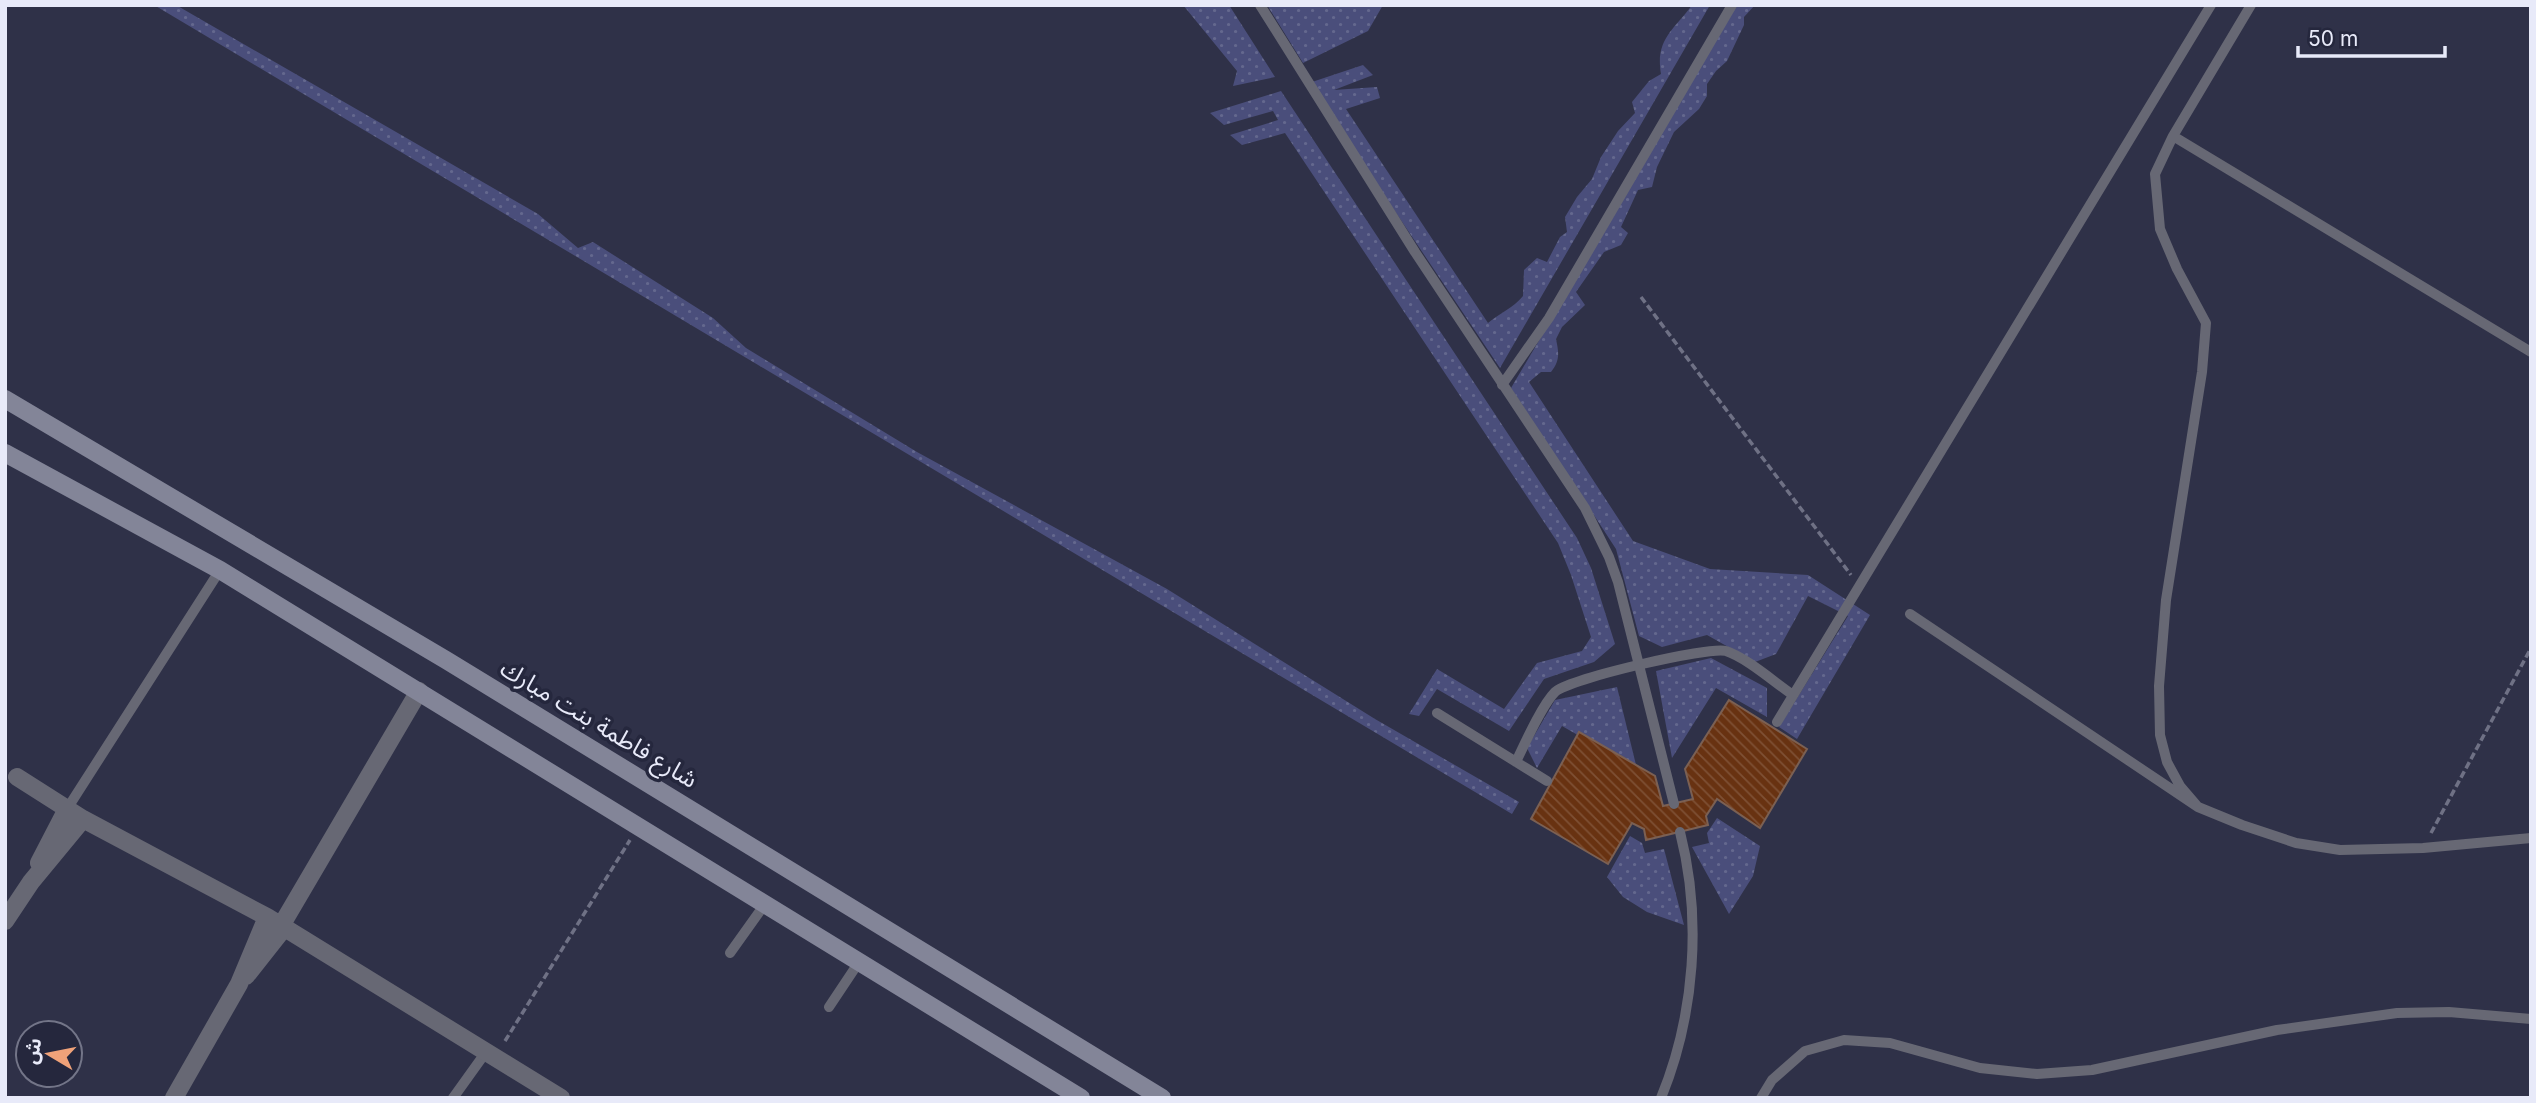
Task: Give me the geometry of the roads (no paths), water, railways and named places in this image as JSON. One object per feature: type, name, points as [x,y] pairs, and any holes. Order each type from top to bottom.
[{"type":"street","name":"شارع فاطمة بنت مبارك","points":[[5,399],[458,667],[1162,1098]]},
{"type":"street","points":[[5,453],[220,570],[1074,1095]]},
{"type":"street","points":[[174,1098],[239,984],[419,691]]},
{"type":"street","points":[[17,777],[83,819],[278,924],[561,1098]]},
{"type":"street","points":[[31,882],[67,809]]},
{"type":"street","points":[[5,921],[31,882],[83,819]]},
{"type":"lane","points":[[1260,5],[1381,199],[1585,508],[1598,532],[1618,582],[1674,804]]},
{"type":"lane","points":[[1502,385],[1549,318],[1732,5]]},
{"type":"lane","points":[[1777,722],[2211,5]]},
{"type":"lane","points":[[2198,807],[2180,786],[2167,762],[2160,736],[2159,711],[2166,600],[2202,372],[2206,323],[2177,269],[2160,229],[2155,174],[2173,136],[2250,5]]},
{"type":"lane","points":[[2173,136],[2531,352]]},
{"type":"lane","points":[[67,809],[220,570]]},
{"type":"lane","points":[[1910,614],[2198,807],[2274,836],[2318,847],[2352,850],[2423,848],[2531,838]]},
{"type":"lane","points":[[1516,762],[1555,692],[1570,683],[1640,666],[1708,650],[1725,651],[1793,695]]},
{"type":"lane","points":[[1437,713],[1547,780]]},
{"type":"lane","points":[[1661,1098],[1680,1039],[1690,982],[1690,886],[1680,832]]},
{"type":"lane","points":[[730,953],[765,904]]},
{"type":"lane","points":[[829,1007],[859,962]]},
{"type":"lane","points":[[1761,1098],[1772,1080],[1805,1051],[1844,1040],[1891,1043],[1980,1068],[2037,1074],[2092,1070],[2277,1030],[2397,1013],[2449,1012],[2531,1019]]},
{"type":"lane","points":[[453,1098],[486,1052]]}]
